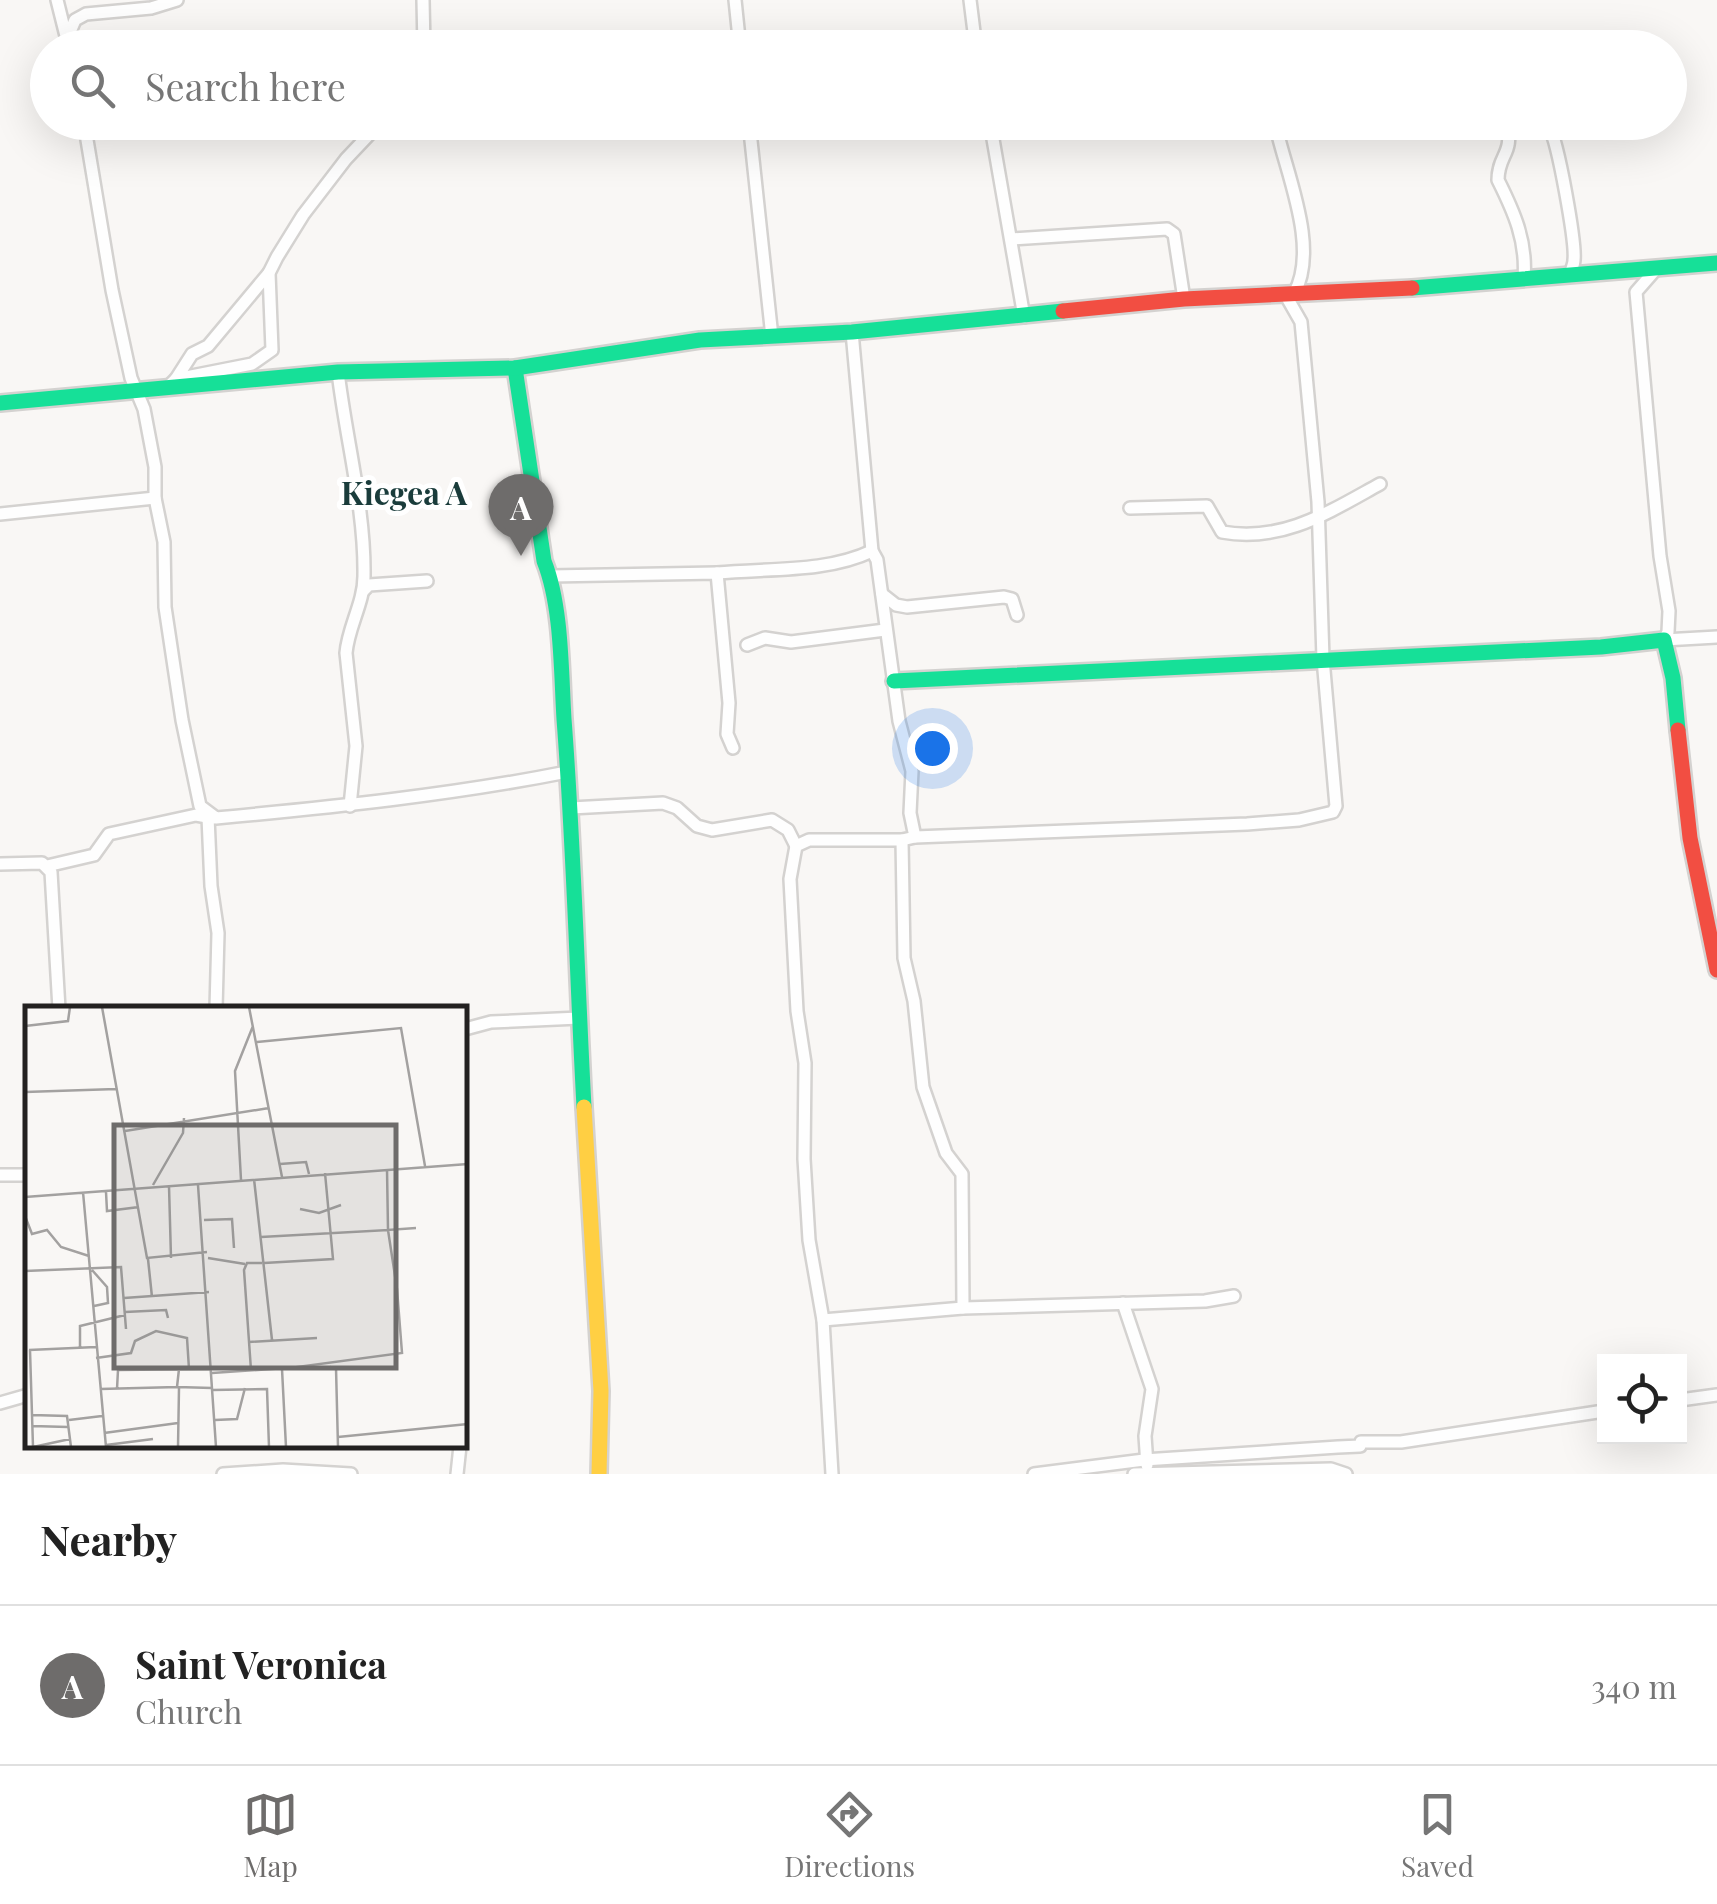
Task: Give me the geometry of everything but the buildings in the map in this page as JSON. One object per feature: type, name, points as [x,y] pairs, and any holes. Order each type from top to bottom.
[{"type":"street","points":[[57,0],[65,30]]},
{"type":"street","points":[[72,30],[75,20],[86,14],[152,8],[177,0]]},
{"type":"street","points":[[422,0],[423,30]]},
{"type":"street","points":[[734,0],[738,30]]},
{"type":"street","points":[[970,0],[974,30]]},
{"type":"street","points":[[87,140],[112,290],[151,448],[164,542],[165,606],[182,720],[200,806],[212,818],[210,886],[218,934],[216,1006]]},
{"type":"street","points":[[171,384],[192,354],[208,346],[269,273],[303,215],[364,140]]},
{"type":"street","points":[[751,140],[772,337]]},
{"type":"street","points":[[993,140],[1024,317]]},
{"type":"street","points":[[1279,140],[1295,194],[1305,268],[1290,294]]},
{"type":"street","points":[[1511,140],[1509,151],[1500,162],[1498,180],[1509,198],[1526,249],[1524,278]]},
{"type":"street","points":[[1553,140],[1565,180],[1575,257],[1570,275]]},
{"type":"street","points":[[1011,238],[1168,228],[1174,234],[1184,300]]},
{"type":"street","points":[[171,384],[338,372],[515,368],[700,340],[852,332],[1184,300],[1390,290],[1717,263]]},
{"type":"street","points":[[1657,268],[1636,292],[1660,556],[1669,611],[1664,640],[1675,682],[1684,794],[1697,885],[1717,970]]},
{"type":"street","points":[[0,403],[136,392],[252,364],[272,350],[269,273]]},
{"type":"street","points":[[796,846],[821,839],[908,839],[1246,824],[1326,816],[1336,806],[1301,322],[1290,294]]},
{"type":"street","points":[[852,332],[872,551],[877,560],[898,721],[912,770],[904,958],[914,1001],[923,1087],[946,1152],[962,1174],[964,1308]]},
{"type":"street","points":[[515,368],[560,660],[601,1391],[599,1474]]},
{"type":"street","points":[[338,372],[360,524],[362,590],[346,653],[356,746],[350,806]]},
{"type":"street","points":[[1130,508],[1207,506],[1222,532],[1248,537],[1305,525],[1380,484]]},
{"type":"street","points":[[0,514],[155,498]]},
{"type":"street","points":[[550,576],[717,573],[822,565],[852,561],[872,551]]},
{"type":"street","points":[[717,573],[729,703],[727,734],[732,748]]},
{"type":"street","points":[[362,590],[369,585],[427,580]]},
{"type":"street","points":[[882,594],[896,605],[907,607],[1004,597],[1012,600],[1017,616]]},
{"type":"street","points":[[747,644],[765,638],[791,642],[884,630]]},
{"type":"street","points":[[894,681],[1601,648],[1717,637]]},
{"type":"street","points":[[47,866],[94,855],[109,834],[196,815],[212,818],[350,806],[503,786],[567,772]]},
{"type":"street","points":[[571,808],[663,803],[678,808],[696,826],[712,830],[772,820],[788,830],[796,846],[790,880],[797,1011],[805,1063],[805,1175],[809,1240],[823,1320],[832,1474]]},
{"type":"street","points":[[0,864],[42,863],[50,872],[58,1006]]},
{"type":"street","points":[[468,1029],[491,1022],[579,1018]]},
{"type":"street","points":[[823,1320],[964,1308],[1205,1302],[1234,1296]]},
{"type":"street","points":[[1123,1304],[1152,1389],[1144,1460],[1152,1472]]},
{"type":"street","points":[[1687,1399],[1717,1394]]},
{"type":"street","points":[[0,1403],[25,1397]]},
{"type":"street","points":[[1034,1474],[1144,1460],[1401,1442],[1597,1412]]},
{"type":"street","points":[[458,1474],[460,1449]]},
{"type":"street","points":[[1134,1474],[1331,1469],[1346,1474]]},
{"type":"street","points":[[224,1474],[284,1470],[351,1474]]},
{"type":"traffic: fast","points":[[1412,288],[1717,263]]},
{"type":"traffic: fast","points":[[0,403],[338,372],[515,368],[700,340],[852,332],[1063,311]]},
{"type":"traffic: fast","points":[[515,368],[544,561],[560,639],[584,1107]]},
{"type":"traffic: fast","points":[[894,681],[1601,647],[1664,640],[1673,678],[1678,730]]},
{"type":"traffic: slow","points":[[584,1107],[601,1391],[599,1474]]},
{"type":"traffic: jam","points":[[1063,311],[1184,299],[1412,288]]},
{"type":"traffic: jam","points":[[1678,730],[1690,838],[1717,970]]},
{"type":"place","name":"Saint Veronica","points":[[521,556]]},
{"type":"district","name":"Kiegea A","points":[[404,494]]}]
